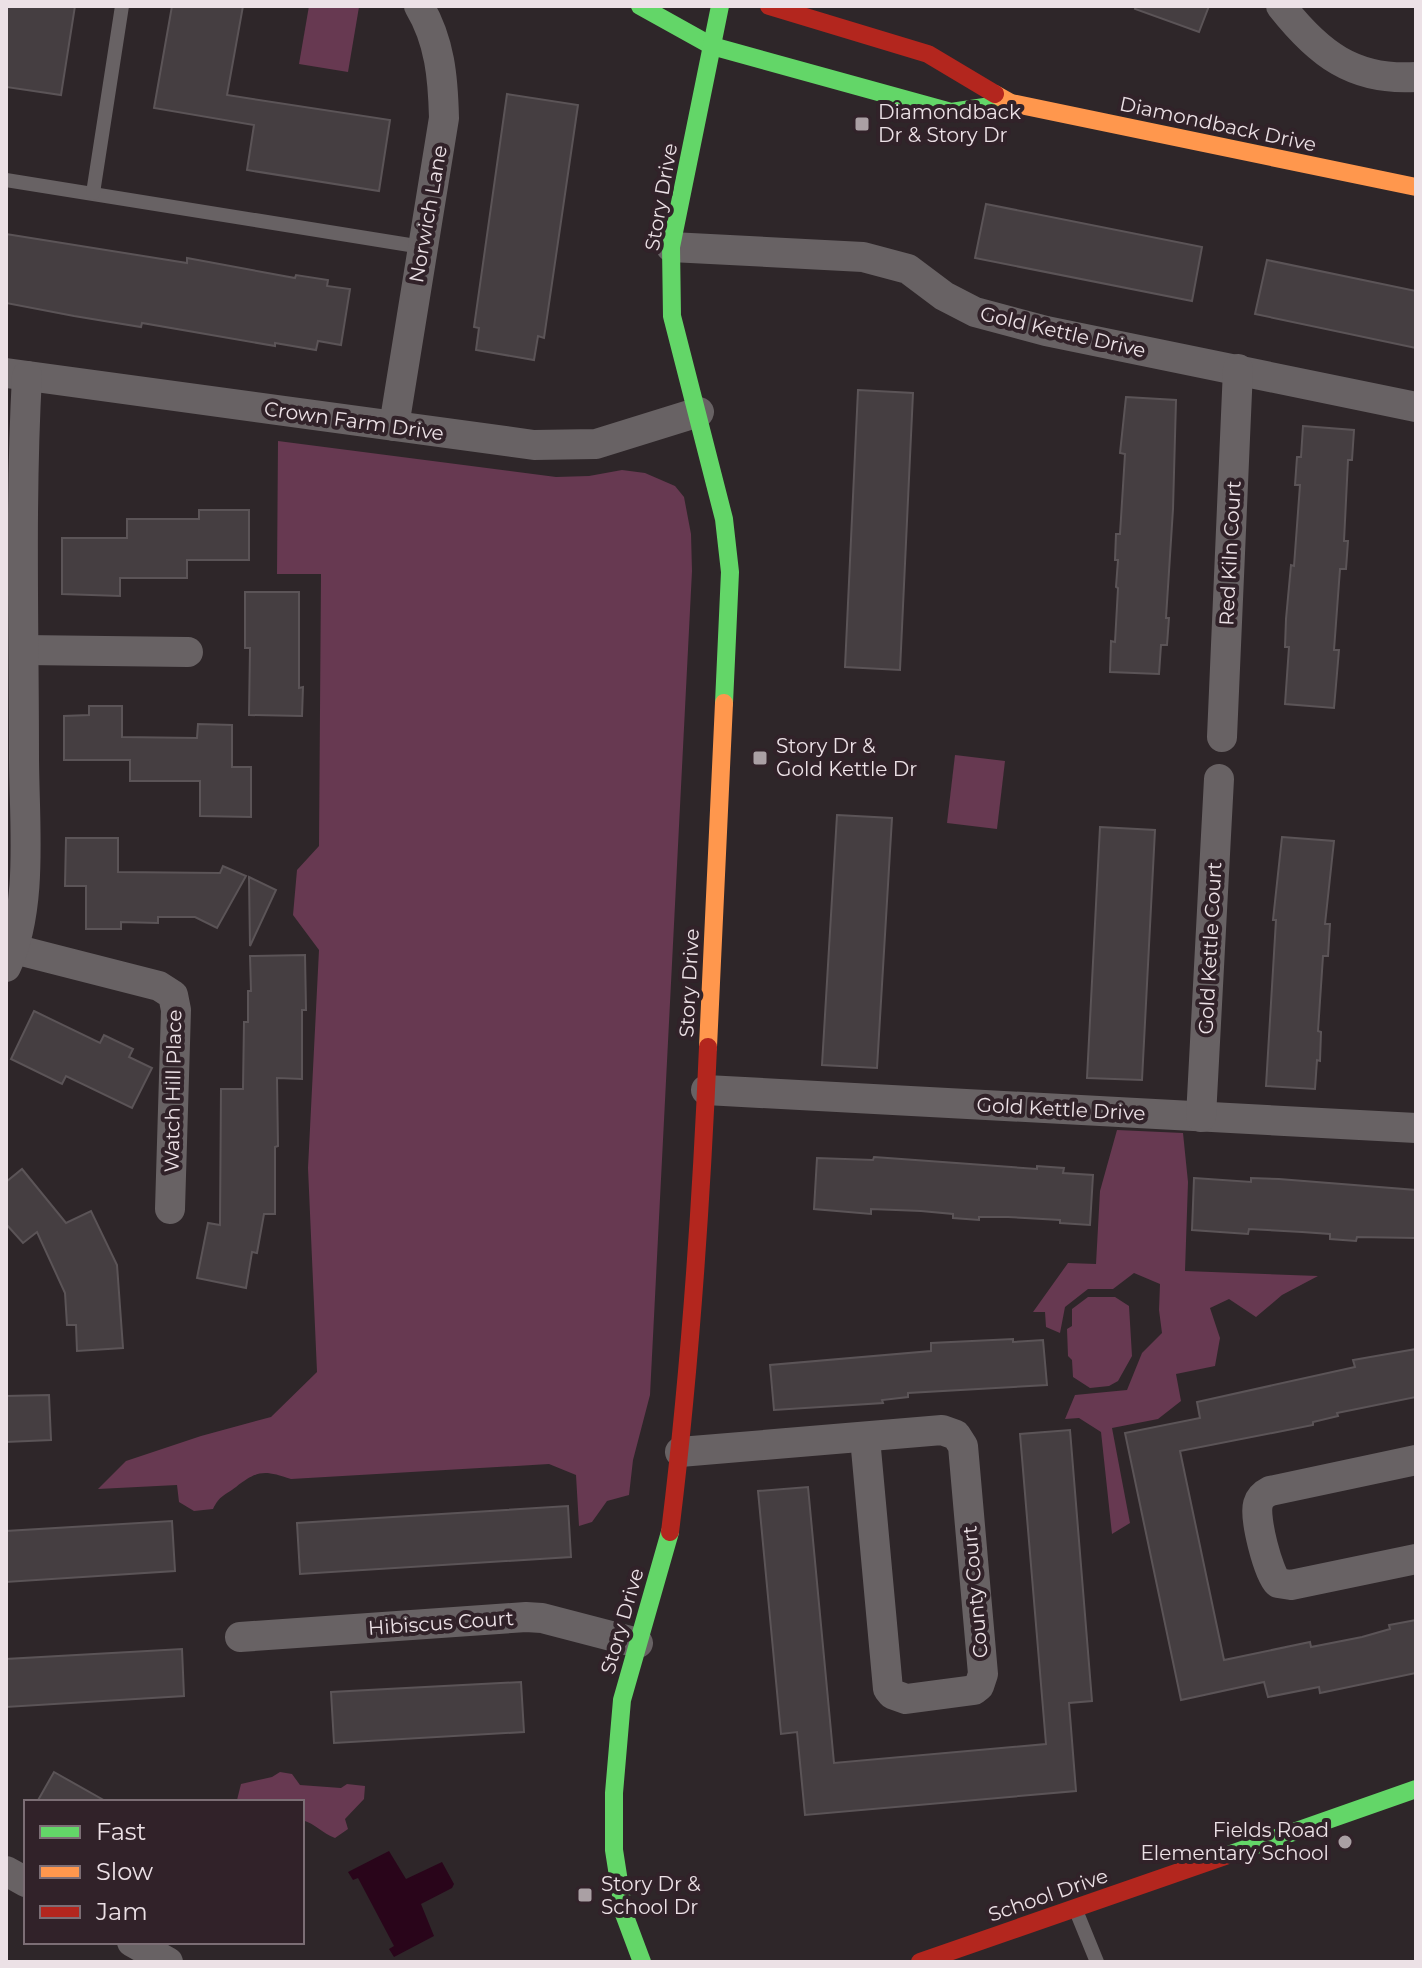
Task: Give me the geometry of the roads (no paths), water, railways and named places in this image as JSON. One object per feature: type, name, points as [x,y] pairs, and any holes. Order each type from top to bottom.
[{"type":"street","name":"Norwich Lane","points":[[394,426],[444,118],[443,69],[429,23],[419,6]]},
{"type":"street","name":"Diamondback Drive","points":[[640,6],[712,46],[951,112],[1011,103]]},
{"type":"street","name":"Story Drive","points":[[642,1962],[624,1914],[614,1850],[614,1793],[622,1700],[669,1538],[680,1452],[706,1090],[730,572],[724,519],[672,316],[671,247],[720,6]]},
{"type":"street","name":"Diamondback Drive","points":[[769,6],[928,54],[1011,103],[1416,187]]},
{"type":"street","points":[[1281,6],[1302,33],[1326,55],[1360,72],[1379,77],[1416,77]]},
{"type":"street","name":"Gold Kettle Drive","points":[[671,247],[863,257],[908,269],[944,296],[975,312],[1046,331],[1416,407]]},
{"type":"street","name":"Red Kiln Court","points":[[1222,737],[1238,369]]},
{"type":"street","points":[[10,958],[24,881],[24,650],[16,375]]},
{"type":"street","name":"Crown Farm Drive","points":[[16,375],[534,445],[575,446],[615,439],[699,412]]},
{"type":"street","points":[[24,650],[188,652]]},
{"type":"street","name":"Gold Kettle Court","points":[[1201,1117],[1219,779]]},
{"type":"street","name":"Watch Hill Place","points":[[10,958],[159,986],[173,995],[176,1010],[170,1209]]},
{"type":"street","name":"Gold Kettle Drive","points":[[706,1090],[1416,1128]]},
{"type":"street","name":"County Court","points":[[680,1452],[942,1430],[956,1435],[963,1446],[983,1674],[974,1690],[906,1699],[892,1694],[888,1689],[865,1438]]},
{"type":"street","points":[[1416,1460],[1270,1491],[1261,1498],[1257,1510],[1270,1572],[1278,1583],[1291,1585],[1416,1559]]},
{"type":"street","name":"Hibiscus Court","points":[[240,1637],[526,1617],[542,1618],[638,1643]]},
{"type":"street","name":"School Drive","points":[[920,1962],[1416,1789]]},
{"type":"street","points":[[6,1871],[24,1881]]},
{"type":"street","points":[[136,1944],[168,1962]]},
{"type":"lane","points":[[93,193],[122,6]]},
{"type":"lane","points":[[6,180],[422,247]]},
{"type":"lane","points":[[1075,1909],[1097,1962]]},
{"type":"place","name":"Diamondback Dr & Story Dr","points":[[862,124]]},
{"type":"place","name":"Story Dr & Gold Kettle Dr","points":[[760,758]]},
{"type":"place","name":"Fields Road Elementary School","points":[[1345,1842]]},
{"type":"place","name":"Story Dr & School Dr","points":[[585,1895]]}]
